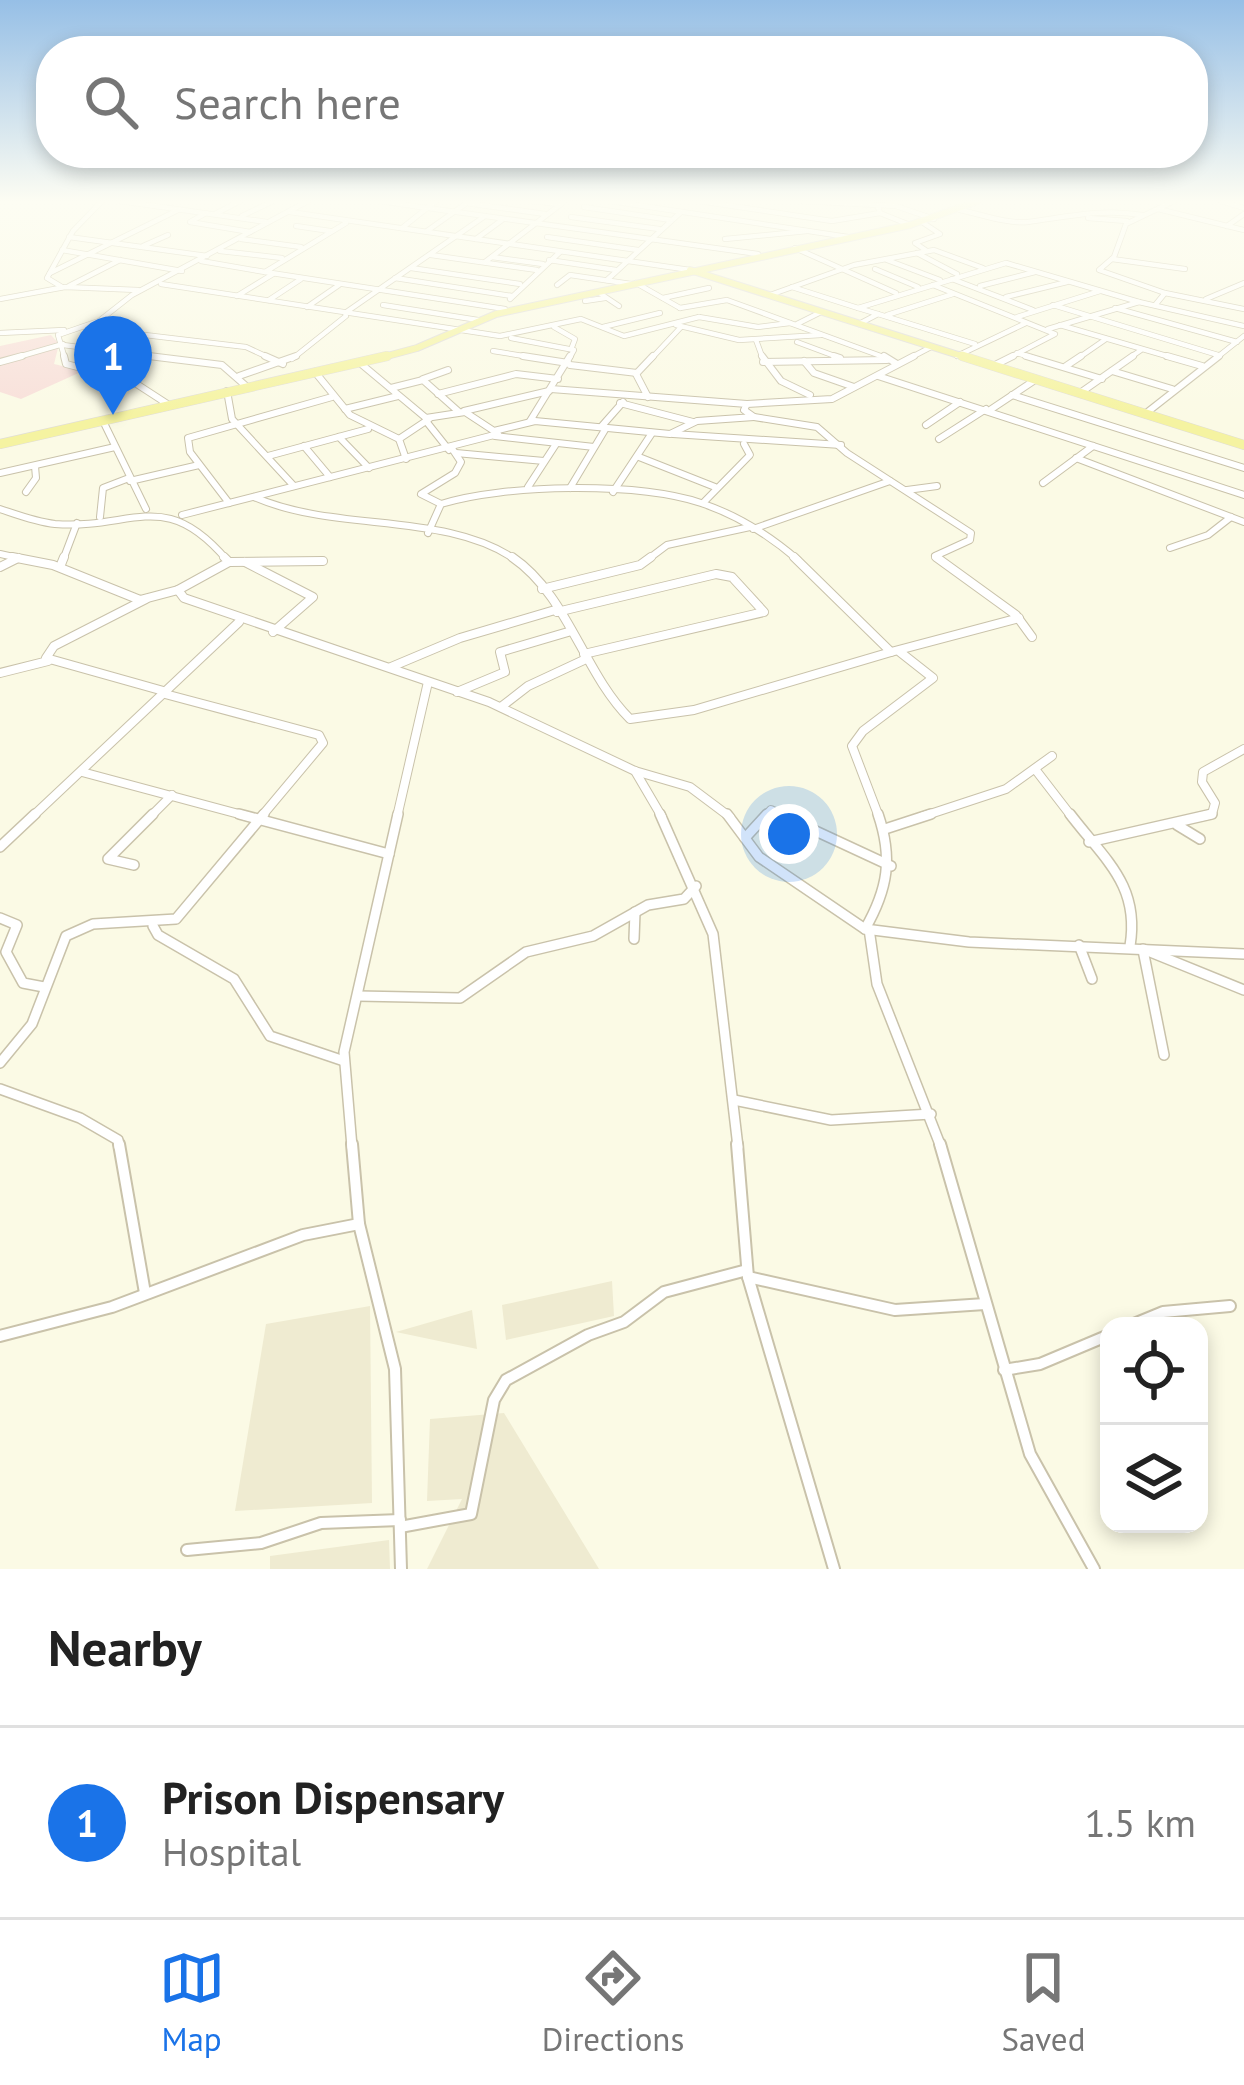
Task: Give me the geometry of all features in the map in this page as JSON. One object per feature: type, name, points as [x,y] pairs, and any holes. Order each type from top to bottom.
[{"type":"main road","points":[[3,445],[360,363],[505,310],[602,293],[671,274]]},
{"type":"main road","points":[[703,274],[1244,445]]},
{"type":"street","points":[[49,274],[47,280],[66,287],[92,274]]},
{"type":"street","points":[[169,405],[132,381],[66,364],[58,334],[178,274]]},
{"type":"street","points":[[236,297],[273,274]]},
{"type":"street","points":[[274,274],[505,310],[520,284],[533,274]]},
{"type":"street","points":[[239,376],[283,364],[375,288],[400,274]]},
{"type":"street","points":[[453,274],[520,284]]},
{"type":"street","points":[[607,280],[613,274]]},
{"type":"street","points":[[770,296],[826,274]]},
{"type":"street","points":[[848,274],[899,295]]},
{"type":"street","points":[[887,274],[920,288]]},
{"type":"street","points":[[925,274],[942,281]]},
{"type":"street","points":[[977,287],[1024,274]]},
{"type":"street","points":[[1046,274],[1244,326]]},
{"type":"street","points":[[1104,274],[1244,309]]},
{"type":"street","points":[[858,308],[960,275]]},
{"type":"street","points":[[557,285],[566,276],[633,283],[699,317],[758,327],[795,324],[821,312]]},
{"type":"street","points":[[394,278],[512,296]]},
{"type":"street","points":[[950,278],[1035,310]]},
{"type":"street","points":[[266,302],[303,279]]},
{"type":"street","points":[[598,279],[594,284],[619,305]]},
{"type":"street","points":[[1004,298],[1069,282]]},
{"type":"street","points":[[1204,300],[1244,283]]},
{"type":"street","points":[[161,284],[572,347]]},
{"type":"street","points":[[306,308],[340,284]]},
{"type":"street","points":[[932,284],[1055,334],[992,366]]},
{"type":"street","points":[[436,299],[450,286]]},
{"type":"street","points":[[791,286],[975,344]]},
{"type":"street","points":[[0,299],[66,287],[146,289]]},
{"type":"street","points":[[662,298],[709,288]]},
{"type":"street","points":[[1015,318],[1102,291]]},
{"type":"street","points":[[365,317],[400,292]]},
{"type":"street","points":[[585,301],[602,293]]},
{"type":"street","points":[[1156,304],[1165,293]]},
{"type":"street","points":[[859,324],[955,294]]},
{"type":"street","points":[[680,308],[722,299],[894,362]]},
{"type":"street","points":[[1046,329],[1139,302]]},
{"type":"street","points":[[383,305],[478,320]]},
{"type":"street","points":[[1053,305],[1220,353]]},
{"type":"street","points":[[1114,307],[1237,342]]},
{"type":"street","points":[[602,327],[660,313]]},
{"type":"street","points":[[504,335],[581,319],[624,336],[699,317]]},
{"type":"street","points":[[957,356],[1027,322]]},
{"type":"street","points":[[1059,325],[1202,366]]},
{"type":"street","points":[[530,421],[568,364],[574,339],[552,326]]},
{"type":"street","points":[[678,326],[756,340],[827,334]]},
{"type":"street","points":[[638,373],[678,326]]},
{"type":"street","points":[[0,333],[78,328],[232,345],[263,350],[298,376]]},
{"type":"street","points":[[1145,414],[1244,336]]},
{"type":"street","points":[[157,355],[182,338]]},
{"type":"street","points":[[1064,367],[1106,338]]},
{"type":"street","points":[[756,340],[763,362],[778,382],[818,399]]},
{"type":"street","points":[[795,340],[844,361]]},
{"type":"street","points":[[795,340],[814,373],[855,388]]},
{"type":"street","points":[[0,362],[63,345],[211,363],[239,376],[246,386]]},
{"type":"street","points":[[211,363],[232,345]]},
{"type":"street","points":[[315,372],[332,397],[368,430],[399,439],[428,420],[550,390],[748,404],[832,399],[878,376],[894,362],[931,347]]},
{"type":"street","points":[[1079,394],[1142,349]]},
{"type":"street","points":[[1180,360],[1202,349]]},
{"type":"street","points":[[493,351],[638,373]]},
{"type":"street","points":[[1016,352],[1102,379]]},
{"type":"street","points":[[763,362],[894,362]]},
{"type":"street","points":[[360,363],[428,420],[461,462],[458,471],[421,494],[441,504],[528,487],[569,488],[703,502],[751,528],[814,573],[895,652],[933,680],[863,731],[852,746],[885,829],[891,866],[885,896],[867,929],[870,959],[889,1019],[931,1114],[1004,1370],[1042,1484],[1094,1569]]},
{"type":"street","points":[[389,389],[448,370]]},
{"type":"street","points":[[1112,371],[1173,389]]},
{"type":"street","points":[[638,373],[648,398]]},
{"type":"street","points":[[438,394],[510,375],[558,379]]},
{"type":"street","points":[[878,376],[1244,495]]},
{"type":"street","points":[[422,380],[490,430],[594,447]]},
{"type":"street","points":[[939,440],[1035,380]]},
{"type":"street","points":[[226,391],[228,413],[293,485]]},
{"type":"street","points":[[1012,395],[1244,468]]},
{"type":"street","points":[[345,410],[398,396]]},
{"type":"street","points":[[229,503],[186,444],[188,438],[332,397]]},
{"type":"street","points":[[569,488],[620,404],[632,398]]},
{"type":"street","points":[[926,424],[960,402]]},
{"type":"street","points":[[620,404],[693,422],[754,418],[813,422],[973,536],[935,556],[1019,618],[1032,637]]},
{"type":"street","points":[[748,404],[744,410],[754,418]]},
{"type":"street","points":[[0,509],[50,524],[146,509],[181,516],[293,485],[452,450],[530,421],[741,442],[841,445]]},
{"type":"street","points":[[671,434],[693,422]]},
{"type":"street","points":[[104,423],[146,509]]},
{"type":"street","points":[[266,457],[368,430]]},
{"type":"street","points":[[612,493],[652,433]]},
{"type":"street","points":[[1118,454],[1140,435]]},
{"type":"street","points":[[339,437],[369,468]]},
{"type":"street","points":[[399,439],[406,459]]},
{"type":"street","points":[[703,502],[750,455],[741,442]]},
{"type":"street","points":[[528,487],[557,443]]},
{"type":"street","points":[[304,446],[330,477]]},
{"type":"street","points":[[1043,483],[1093,446]]},
{"type":"street","points":[[0,473],[115,447]]},
{"type":"street","points":[[1165,469],[1185,449]]},
{"type":"street","points":[[452,450],[544,461]]},
{"type":"street","points":[[639,457],[715,487]]},
{"type":"street","points":[[1076,458],[1244,522]]},
{"type":"street","points":[[99,518],[103,488],[200,465]]},
{"type":"street","points":[[26,492],[36,478],[35,466]]},
{"type":"street","points":[[542,589],[640,565],[667,545],[751,528],[890,481]]},
{"type":"street","points":[[879,487],[937,486]]},
{"type":"street","points":[[254,497],[291,512],[428,533],[505,551],[542,589],[624,715],[635,720],[694,710],[1019,618]]},
{"type":"street","points":[[428,533],[441,504]]},
{"type":"street","points":[[181,516],[229,562]]},
{"type":"street","points":[[1170,548],[1208,535],[1231,517]]},
{"type":"street","points":[[60,568],[77,523]]},
{"type":"street","points":[[0,554],[60,568],[146,599]]},
{"type":"street","points":[[0,567],[20,557]]},
{"type":"street","points":[[48,661],[46,654],[54,646],[229,562],[323,561]]},
{"type":"street","points":[[245,562],[313,599],[272,633]]},
{"type":"street","points":[[615,571],[633,593]]},
{"type":"street","points":[[390,668],[460,638],[555,611],[725,574],[764,612],[585,657],[528,686],[501,707]]},
{"type":"street","points":[[178,590],[184,598],[272,633],[501,707],[635,771],[704,794],[759,856],[867,929],[969,942],[1244,954]]},
{"type":"street","points":[[0,847],[166,693],[228,631],[234,619]]},
{"type":"street","points":[[458,692],[505,671],[500,652],[568,632]]},
{"type":"street","points":[[0,673],[48,661],[324,739],[187,910],[153,926],[117,920],[79,926],[60,946],[32,1024],[0,1063]]},
{"type":"street","points":[[401,1569],[395,1369],[359,1224],[344,1061],[428,682]]},
{"type":"street","points":[[1089,842],[1176,824],[1216,810],[1200,778],[1244,749]]},
{"type":"street","points":[[885,829],[1006,789],[1052,756]]},
{"type":"street","points":[[1035,769],[1130,892],[1136,948],[1164,1055]]},
{"type":"street","points":[[635,771],[659,806],[697,886],[720,972],[748,1273],[834,1569]]},
{"type":"street","points":[[81,772],[389,854]]},
{"type":"street","points":[[134,865],[108,859],[172,795]]},
{"type":"street","points":[[745,838],[771,810],[891,866]]},
{"type":"street","points":[[1176,824],[1200,838]]},
{"type":"street","points":[[358,996],[460,998],[526,952],[593,936],[636,911],[679,902],[697,886]]},
{"type":"street","points":[[634,939],[636,911]]},
{"type":"street","points":[[0,918],[17,925],[6,952],[23,983],[45,987]]},
{"type":"street","points":[[153,926],[158,935],[234,980],[270,1036],[344,1061]]},
{"type":"street","points":[[1079,945],[1092,979]]},
{"type":"street","points":[[1136,948],[1244,990]]},
{"type":"street","points":[[0,1089],[63,1116],[104,1125],[118,1140],[145,1293]]},
{"type":"street","points":[[734,1100],[831,1120],[931,1114]]},
{"type":"street","points":[[0,1336],[99,1311],[272,1245],[359,1224]]},
{"type":"street","points":[[187,1550],[248,1545],[321,1523],[400,1523],[471,1514],[481,1485],[494,1400],[506,1380],[588,1335],[624,1322],[664,1292],[748,1273],[895,1310],[985,1304]]},
{"type":"street","points":[[1151,1317],[1230,1306]]},
{"type":"street","points":[[1004,1370],[1040,1364],[1100,1339]]},
{"type":"shaded area","points":[[51,335],[59,344],[54,364],[83,371],[21,399],[0,392],[0,346]]},
{"type":"shaded area","points":[[612,1281],[614,1316],[506,1340],[502,1305]]},
{"type":"shaded area","points":[[370,1306],[372,1503],[235,1511],[266,1324]]},
{"type":"shaded area","points":[[472,1310],[477,1349],[396,1332]]},
{"type":"shaded area","points":[[504,1413],[599,1569],[427,1569],[462,1499],[427,1501],[430,1419]]},
{"type":"shaded area","points":[[389,1540],[390,1569],[270,1569],[270,1556]]},
{"type":"place","name":"Prison Dispensary","points":[[113,415]]}]
